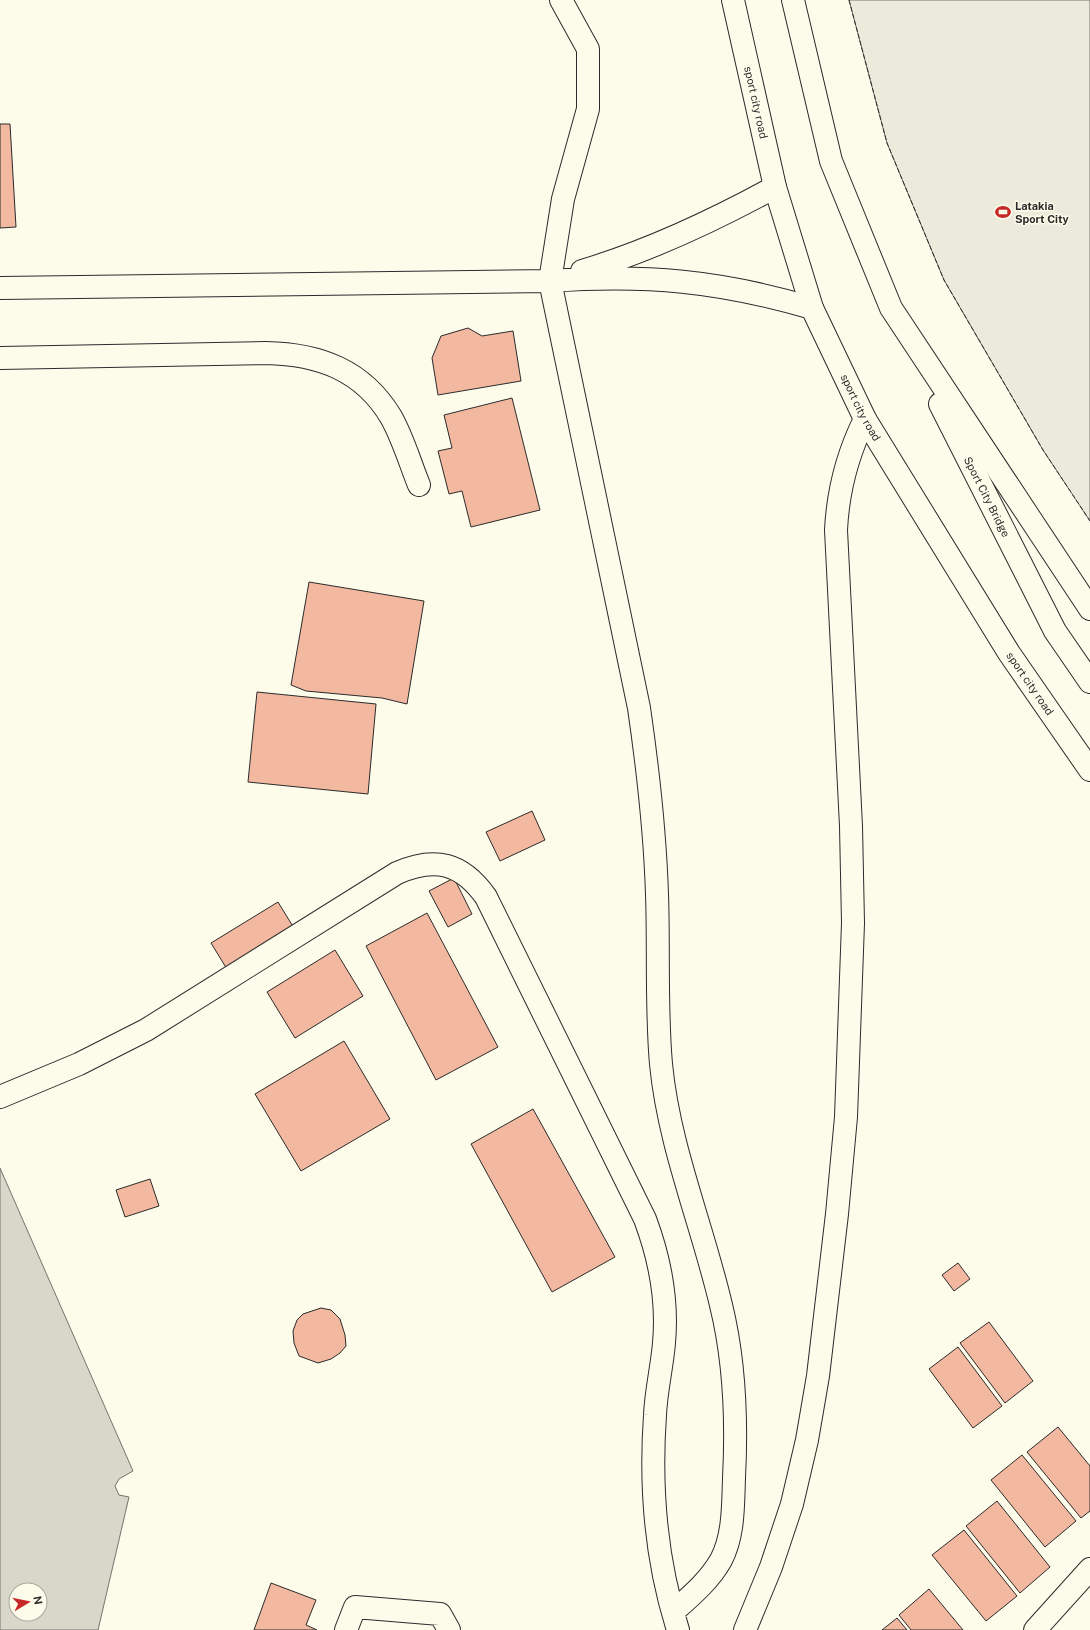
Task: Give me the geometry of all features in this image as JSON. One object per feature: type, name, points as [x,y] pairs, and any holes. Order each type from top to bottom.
[{"type":"street","points":[[561,0],[588,49],[588,109],[563,199],[550,281],[639,708],[648,769],[657,894],[659,1028],[666,1100],[682,1171],[721,1306],[730,1350],[734,1395],[735,1447],[732,1522],[729,1542],[711,1576],[676,1621]]},
{"type":"street","name":"sport city road","points":[[733,0],[775,187],[812,308],[865,419],[1009,653],[1090,770]]},
{"type":"street","points":[[793,0],[831,162],[891,308],[1090,609]]},
{"type":"street","points":[[550,281],[616,260],[688,231],[775,187]]},
{"type":"street","points":[[0,288],[550,281],[601,278],[682,280],[769,296],[812,308]]},
{"type":"street","name":"Sport City Bridge","points":[[891,308],[1055,631],[1090,682]]},
{"type":"street","points":[[0,358],[266,353],[291,354],[315,358],[343,371],[358,381],[376,398],[391,418],[418,485]]},
{"type":"street","points":[[749,1628],[792,1504],[808,1440],[818,1376],[837,1214],[846,1117],[853,923],[851,826],[836,530],[841,484],[852,447],[865,419]]},
{"type":"street","points":[[0,1096],[79,1064],[146,1030],[397,873],[412,866],[430,863],[446,865],[463,872],[476,883],[486,897],[645,1219],[656,1248],[662,1279],[665,1310],[664,1342],[655,1413],[653,1453],[654,1493],[658,1533],[676,1621]]},
{"type":"street","points":[[1035,1630],[1090,1569]]},
{"type":"street","points":[[346,1630],[355,1607],[440,1614],[449,1630]]},
{"type":"shaded area","name":"Latakia Sport City","points":[[849,0],[1090,0],[1090,521],[1043,450],[944,280],[887,143]]},
{"type":"shaded area","points":[[0,1168],[133,1471],[119,1479],[115,1486],[119,1495],[129,1497],[98,1630],[0,1630]]},
{"type":"building","points":[[0,124],[10,124],[16,227],[0,228]]},
{"type":"building","points":[[468,328],[482,336],[513,331],[521,381],[438,395],[432,358],[441,336]]},
{"type":"building","points":[[512,398],[540,510],[471,527],[462,491],[449,494],[438,451],[452,448],[444,415]]},
{"type":"building","points":[[309,582],[424,601],[407,704],[382,698],[306,691],[291,685]]},
{"type":"building","points":[[257,692],[376,704],[368,794],[248,782]]},
{"type":"building","points":[[532,811],[545,840],[500,861],[486,832]]},
{"type":"building","points":[[454,878],[472,914],[448,927],[429,891]]},
{"type":"building","points":[[278,902],[297,933],[230,974],[211,943]]},
{"type":"building","points":[[427,913],[498,1047],[436,1080],[366,946]]},
{"type":"building","points":[[335,950],[363,996],[295,1038],[267,992]]},
{"type":"building","points":[[344,1041],[390,1119],[301,1171],[255,1094]]},
{"type":"building","points":[[533,1109],[615,1257],[552,1292],[471,1144]]},
{"type":"building","points":[[150,1179],[159,1206],[125,1217],[116,1190]]},
{"type":"building","points":[[958,1263],[970,1279],[954,1291],[942,1275]]},
{"type":"building","points":[[321,1308],[331,1310],[340,1319],[345,1335],[346,1346],[340,1353],[331,1359],[318,1363],[299,1356],[294,1343],[293,1331],[297,1320],[303,1314]]},
{"type":"building","points":[[989,1322],[1033,1381],[1005,1403],[960,1343]]},
{"type":"building","points":[[958,1347],[1002,1406],[973,1428],[929,1369]]},
{"type":"building","points":[[1058,1427],[1090,1466],[1090,1511],[1081,1518],[1027,1452]]},
{"type":"building","points":[[1022,1455],[1076,1521],[1045,1547],[991,1480]]},
{"type":"building","points":[[997,1501],[1050,1567],[1020,1593],[966,1526]]},
{"type":"building","points":[[964,1530],[1017,1596],[986,1621],[932,1555]]},
{"type":"building","points":[[271,1583],[316,1600],[306,1625],[317,1630],[254,1630]]},
{"type":"building","points":[[929,1589],[963,1630],[911,1630],[899,1615]]},
{"type":"building","points":[[897,1618],[907,1630],[882,1630]]},
{"type":"fence","points":[[849,0],[887,143],[944,280],[1043,450],[1090,521]]},
{"type":"place","name":"Latakia Sport City","points":[[1003,212]]}]
